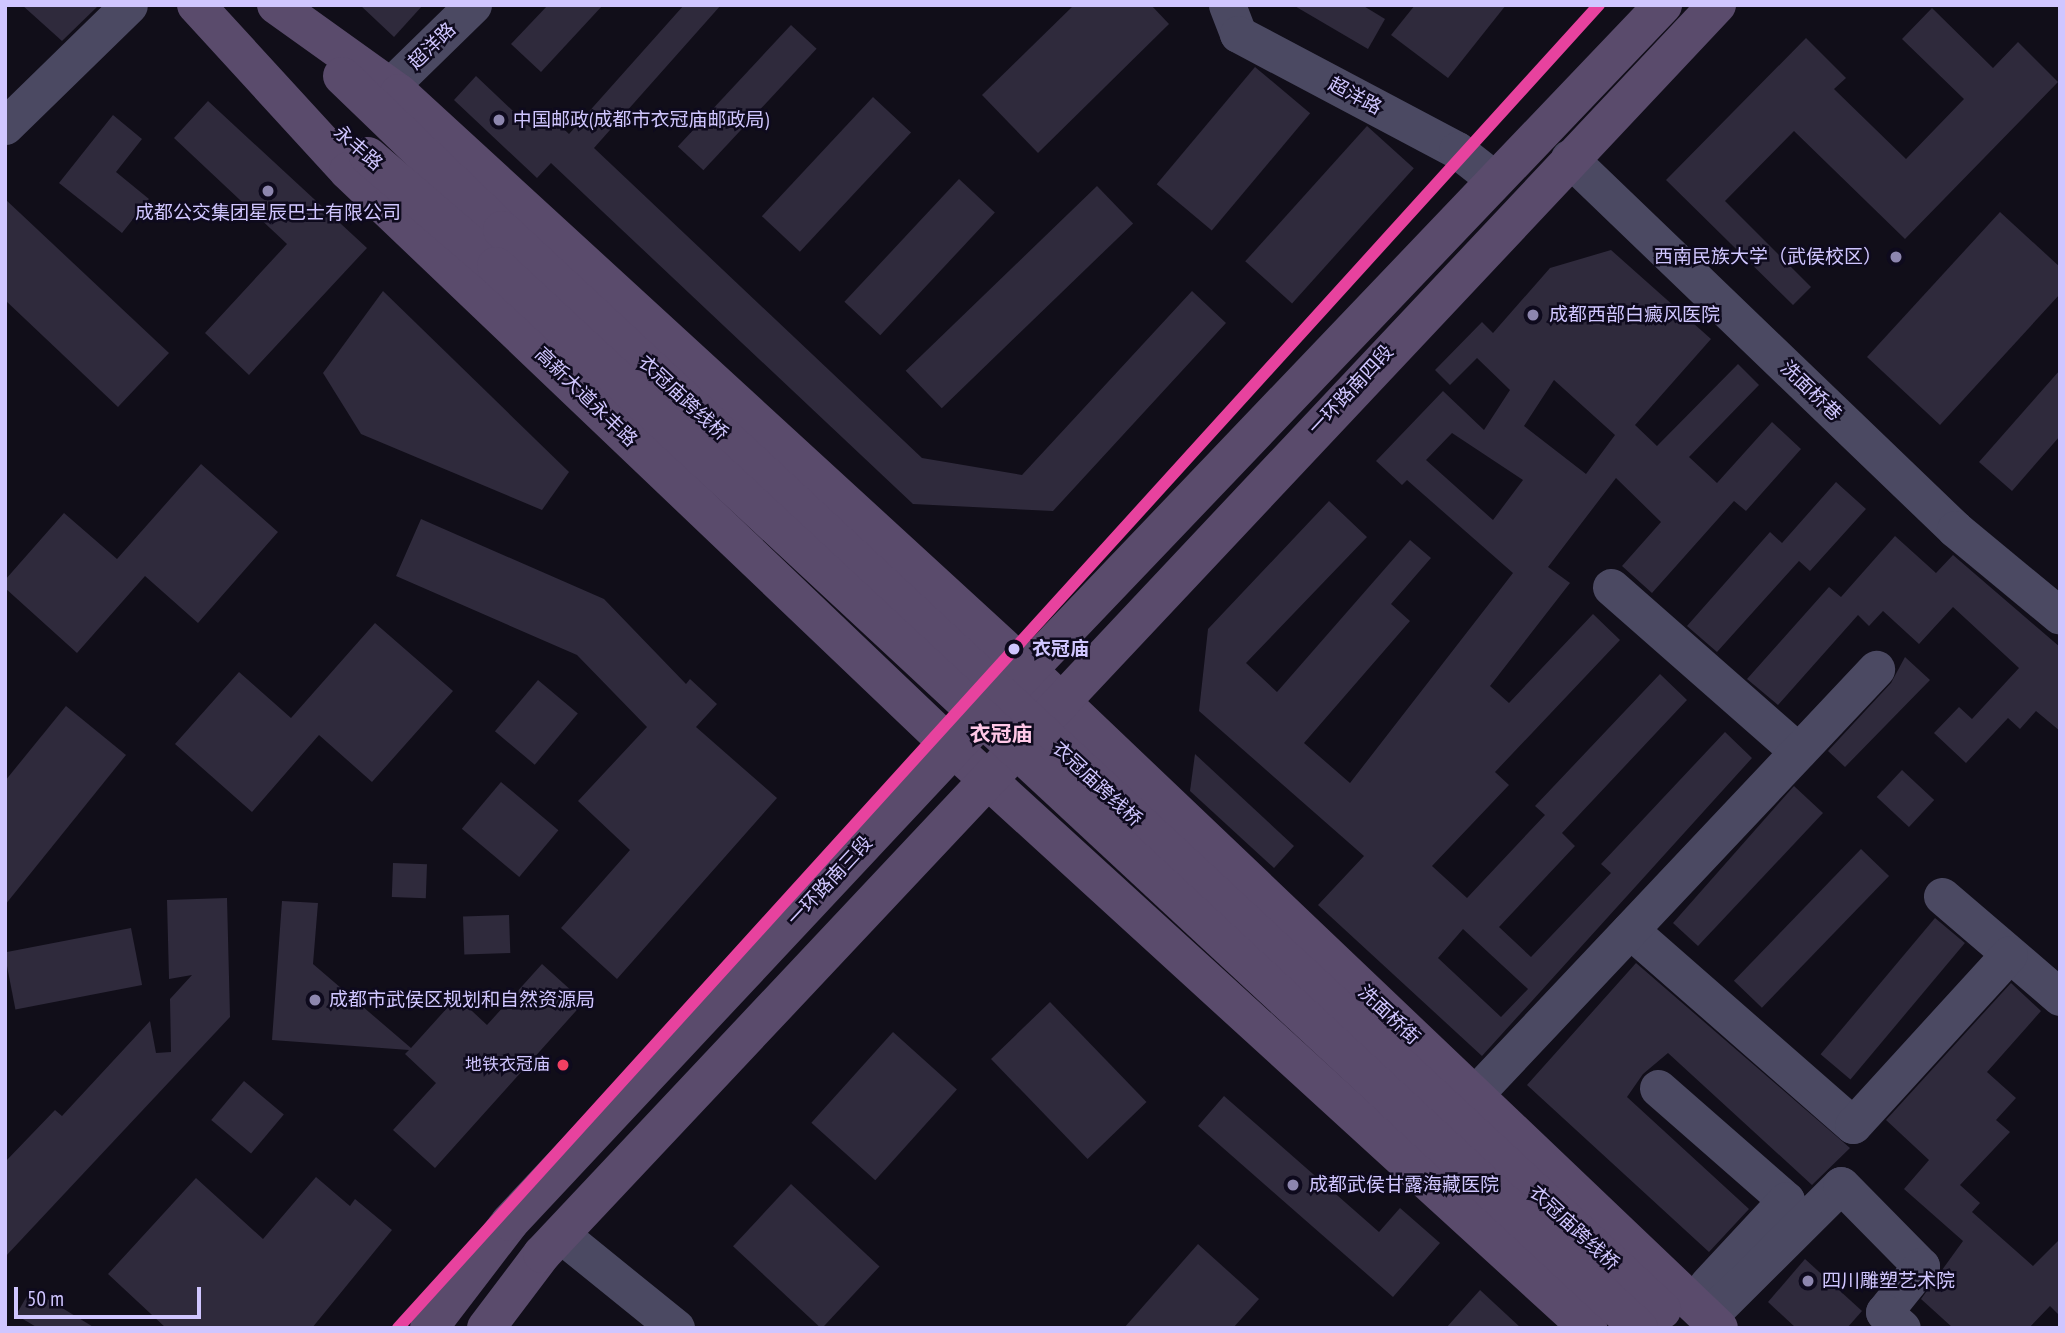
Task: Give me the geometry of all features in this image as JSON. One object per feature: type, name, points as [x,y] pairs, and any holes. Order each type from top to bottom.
[{"type":"main road","name":"永丰路","points":[[268,5],[499,248]]},
{"type":"main road","points":[[276,5],[390,86],[1028,670],[1058,703]]},
{"type":"main road","points":[[954,749],[1494,179],[1663,5]]},
{"type":"main road","name":"一环路南四段","points":[[988,778],[1569,158],[1717,5]]},
{"type":"main road","name":"永丰路","points":[[208,17],[499,248]]},
{"type":"main road","name":"高新大道永丰路","points":[[208,17],[348,171],[954,749],[988,778]]},
{"type":"main road","name":"衣冠庙跨线桥","points":[[499,248],[1684,1319]]},
{"type":"main road","name":"洗面桥街","points":[[1058,703],[1474,1095],[1684,1319]]},
{"type":"main road","name":"一环路南三段","points":[[429,1328],[510,1222],[954,749]]},
{"type":"main road","points":[[486,1328],[542,1254],[988,778],[1588,1328]]},
{"type":"street","points":[[5,127],[129,5]]},
{"type":"street","name":"超洋路","points":[[390,86],[473,5]]},
{"type":"street","name":"超洋路","points":[[1227,5],[1238,34],[1457,150],[1494,179]]},
{"type":"street","name":"洗面桥巷","points":[[1569,158],[1955,529],[2060,616]]},
{"type":"street","points":[[1611,587],[1798,751]]},
{"type":"street","points":[[1474,1095],[1876,669]]},
{"type":"street","points":[[1942,895],[2060,997]]},
{"type":"street","points":[[1630,930],[1853,1125],[2010,954]]},
{"type":"street","points":[[1658,1088],[1786,1200],[1684,1319]]},
{"type":"street","points":[[1684,1319],[1841,1185],[1920,1266],[1884,1312],[1902,1328]]},
{"type":"street","points":[[565,1238],[676,1328]]},
{"type":"building","points":[[22,5],[99,5],[62,41]]},
{"type":"building","points":[[360,5],[423,5],[394,37]]},
{"type":"building","points":[[548,5],[603,5],[541,72],[511,44]]},
{"type":"building","points":[[684,5],[721,5],[594,148],[922,458],[1022,475],[1192,291],[1226,323],[1053,511],[913,504],[551,163],[537,178],[454,100],[476,76],[531,128],[546,112],[569,134]]},
{"type":"building","points":[[1074,5],[1151,5],[1169,24],[1038,153],[982,95]]},
{"type":"building","points":[[1293,5],[1362,5],[1385,19],[1368,49]]},
{"type":"building","points":[[1415,5],[1506,5],[1448,78],[1391,35]]},
{"type":"building","points":[[1932,8],[1993,68],[2018,42],[2058,82],[1905,239],[1794,131],[1725,201],[1811,287],[1793,305],[1666,180],[1806,38],[1846,78],[1834,89],[1906,159],[1964,99],[1902,39]]},
{"type":"building","points":[[791,25],[817,49],[703,170],[678,146]]},
{"type":"building","points":[[1255,67],[1310,113],[1212,230],[1157,184]]},
{"type":"building","points":[[873,97],[911,132],[800,252],[762,216]]},
{"type":"building","name":"成都公交集团星辰巴士有限公司","points":[[208,101],[367,248],[249,375],[205,333],[287,244],[174,138]]},
{"type":"building","points":[[113,115],[142,139],[116,172],[149,199],[122,233],[59,183]]},
{"type":"building","points":[[1367,126],[1414,168],[1292,303],[1245,261]]},
{"type":"building","points":[[959,179],[995,212],[880,335],[844,302]]},
{"type":"building","points":[[1097,186],[1133,223],[942,408],[906,371]]},
{"type":"building","points":[[5,199],[169,353],[118,407],[5,300]]},
{"type":"building","points":[[2000,212],[2060,267],[2060,294],[1940,425],[1867,357]]},
{"type":"building","points":[[1611,250],[1711,339],[1635,425],[1657,446],[1738,364],[1759,385],[1689,457],[1717,483],[1772,422],[1801,449],[1746,511],[1734,501],[1652,593],[1622,566],[1661,522],[1616,478],[1548,567],[1570,583],[1490,686],[1509,703],[1593,614],[1620,640],[1495,772],[1509,785],[1432,866],[1467,898],[1545,815],[1535,806],[1660,674],[1687,700],[1562,833],[1575,846],[1499,927],[1531,957],[1611,873],[1601,864],[1725,732],[1752,758],[1482,1056],[1318,905],[1364,856],[1199,711],[1208,629],[1329,501],[1367,537],[1246,663],[1277,692],[1410,540],[1431,558],[1391,604],[1410,621],[1304,743],[1350,783],[1513,573],[1407,480],[1402,485],[1376,461],[1443,391],[1484,430],[1510,390],[1477,358],[1450,385],[1435,370],[1482,322],[1493,333],[1550,268]],"holes":[[[1554,380],[1615,435],[1586,474],[1524,426]],[[1452,433],[1523,480],[1493,520],[1426,460]],[[1463,929],[1528,989],[1501,1017],[1438,958]]]},
{"type":"building","points":[[383,291],[569,472],[542,510],[361,434],[323,373]]},
{"type":"building","points":[[2060,370],[2060,436],[2012,491],[1979,462]]},
{"type":"building","points":[[201,464],[278,532],[198,623],[145,576],[77,653],[5,588],[5,580],[64,513],[117,559]]},
{"type":"building","points":[[1836,482],[1866,509],[1810,571],[1799,561],[1717,652],[1687,626],[1770,532],[1782,543]]},
{"type":"building","points":[[421,519],[604,599],[686,684],[690,679],[717,704],[696,727],[777,798],[617,979],[561,928],[630,850],[578,801],[647,727],[577,655],[396,576]]},
{"type":"building","points":[[1895,536],[1936,573],[1953,555],[2060,647],[2060,731],[2036,711],[2020,729],[2008,718],[1966,763],[1934,733],[1959,707],[1972,719],[2019,668],[1953,607],[1919,644],[1883,611],[1869,626],[1858,615],[1778,705],[1747,679],[1829,587],[1841,597]]},
{"type":"building","points":[[375,623],[453,691],[372,782],[319,735],[252,812],[175,744],[239,672],[291,718]]},
{"type":"building","points":[[1905,657],[1930,680],[1845,767],[1828,751],[1891,683]]},
{"type":"building","points":[[538,680],[578,713],[535,765],[495,731]]},
{"type":"building","points":[[66,706],[126,755],[5,905],[5,781]]},
{"type":"building","points":[[1195,754],[1294,846],[1274,868],[1190,791]]},
{"type":"building","points":[[1902,770],[1934,800],[1909,827],[1877,797]]},
{"type":"building","points":[[501,782],[558,830],[519,877],[462,829]]},
{"type":"building","points":[[1794,786],[1823,813],[1698,946],[1673,923]]},
{"type":"building","points":[[1861,849],[1889,876],[1762,1008],[1734,981]]},
{"type":"building","points":[[393,863],[427,864],[426,898],[392,897]]},
{"type":"building","points":[[227,898],[230,1017],[5,1257],[5,1162],[55,1110],[62,1116],[150,1021],[156,1053],[171,1052],[170,999],[192,975],[169,979],[167,900]]},
{"type":"building","points":[[282,901],[318,903],[313,964],[411,1048],[457,997],[487,1025],[542,964],[584,1002],[435,1168],[393,1130],[436,1083],[405,1054],[409,1050],[272,1040]]},
{"type":"building","points":[[509,915],[510,953],[464,955],[463,917]]},
{"type":"building","points":[[1935,918],[1965,943],[1850,1079],[1821,1054]]},
{"type":"building","points":[[131,928],[142,985],[15,1010],[5,952]]},
{"type":"building","points":[[1636,963],[1850,1148],[1812,1185],[1668,1053],[1643,1074],[1627,1097],[1749,1209],[1709,1252],[1527,1085]]},
{"type":"building","points":[[2011,983],[2041,1011],[1987,1072],[2016,1098],[1996,1120],[2010,1132],[1960,1185],[1980,1203],[1972,1212],[2033,1266],[2060,1239],[2060,1316],[2050,1306],[2029,1328],[1953,1328],[1921,1299],[1963,1241],[1904,1189],[1929,1160],[1886,1120]]},
{"type":"building","points":[[1050,1002],[1147,1102],[1088,1159],[991,1059]]},
{"type":"building","points":[[893,1032],[957,1090],[875,1180],[811,1123]]},
{"type":"building","points":[[244,1081],[284,1114],[251,1153],[211,1120]]},
{"type":"building","points":[[1224,1096],[1379,1232],[1400,1208],[1440,1243],[1393,1297],[1198,1126]]},
{"type":"building","points":[[316,1177],[350,1206],[355,1199],[392,1230],[312,1328],[166,1328],[108,1274],[196,1178],[263,1239]]},
{"type":"building","points":[[791,1184],[879,1267],[821,1328],[733,1246]]},
{"type":"building","points":[[1198,1244],[1259,1299],[1233,1328],[1124,1328]]},
{"type":"building","name":"四川雕塑艺术院","points":[[1805,1259],[1862,1311],[1847,1328],[1796,1328],[1768,1302]]},
{"type":"building","points":[[31,1289],[95,1328],[38,1328],[16,1315]]},
{"type":"building","points":[[1480,1290],[1521,1328],[1446,1328]]},
{"type":"transit line","points":[[398,1328],[1599,5]]},
{"type":"place","name":"中国邮政(成都市衣冠庙邮政局)","points":[[499,120]]},
{"type":"place","name":"成都公交集团星辰巴士有限公司","points":[[268,191]]},
{"type":"place","name":"西南民族大学（武侯校区）","points":[[1896,257]]},
{"type":"place","name":"成都西部白癜风医院","points":[[1533,315]]},
{"type":"place","name":"衣冠庙","points":[[1014,649]]},
{"type":"place","name":"成都市武侯区规划和自然资源局","points":[[315,1000]]},
{"type":"place","name":"地铁衣冠庙","points":[[563,1065]]},
{"type":"place","name":"成都武侯甘露海藏医院","points":[[1293,1185]]},
{"type":"place","name":"四川雕塑艺术院","points":[[1808,1281]]},
{"type":"district","name":"衣冠庙","points":[[1001,734]]}]
